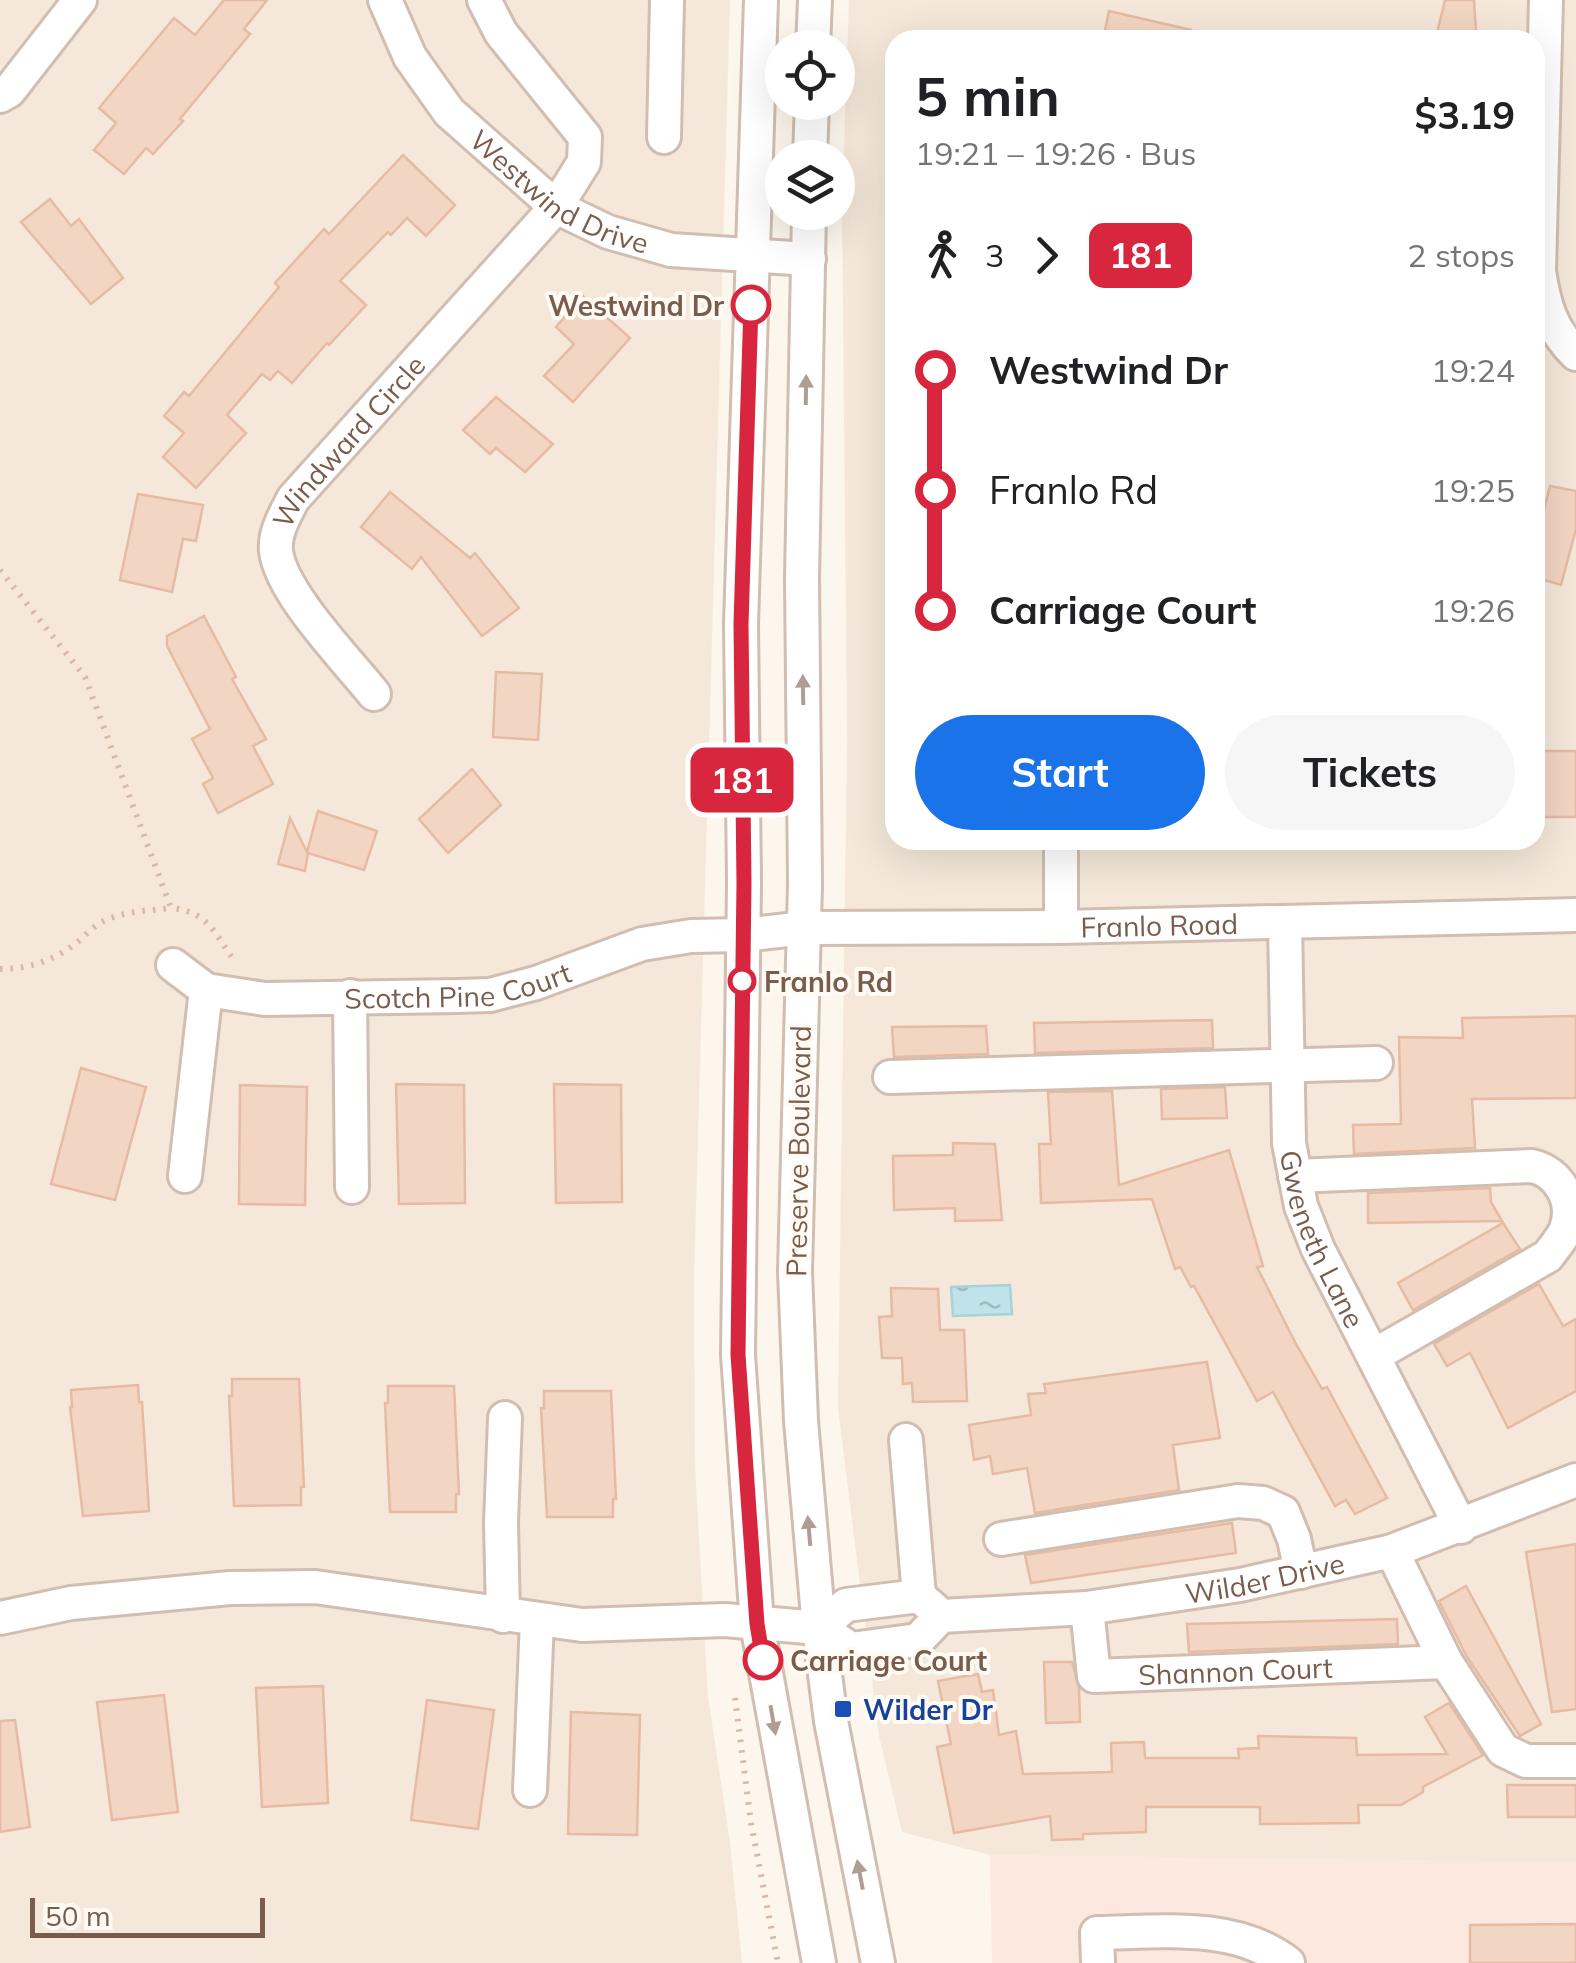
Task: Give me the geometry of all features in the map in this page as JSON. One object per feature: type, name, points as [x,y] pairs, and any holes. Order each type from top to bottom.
[{"type":"street","points":[[0,96],[80,0]]},
{"type":"street","name":"Westwind Drive","points":[[384,0],[410,57],[449,112],[556,208],[608,232],[671,250],[808,259]]},
{"type":"street","name":"Windward Circle","points":[[374,694],[280,573],[276,547],[282,521],[293,499],[556,208],[584,162],[586,137],[501,34],[484,0]]},
{"type":"street","points":[[664,138],[667,0]]},
{"type":"street","name":"Preserve Boulevard","points":[[762,0],[741,624],[743,935],[738,1355],[757,1624],[819,1963]]},
{"type":"street","points":[[813,30],[814,0]]},
{"type":"street","points":[[1545,39],[1546,0]]},
{"type":"street","name":"Preserve Boulevard","points":[[809,230],[802,579],[804,928],[794,1272],[800,1420],[819,1628],[831,1722],[878,1963]]},
{"type":"street","points":[[1545,309],[1561,339],[1576,354]]},
{"type":"street","points":[[1061,850],[1061,927]]},
{"type":"street","name":"Franlo Road","points":[[743,935],[804,928],[1061,927],[1576,915]]},
{"type":"street","name":"Gweneth Lane","points":[[1285,922],[1289,1143],[1300,1206],[1318,1249],[1461,1527]]},
{"type":"street","name":"Scotch Pine Court","points":[[173,965],[206,990],[265,998],[490,995],[536,983],[642,944],[691,936],[743,935]]},
{"type":"street","points":[[186,1176],[206,990]]},
{"type":"street","points":[[350,996],[352,1187]]},
{"type":"street","points":[[890,1076],[1376,1062]]},
{"type":"street","points":[[1295,1176],[1532,1166],[1545,1169],[1567,1195],[1566,1230],[1548,1256],[1373,1356]]},
{"type":"street","points":[[503,1616],[505,1418]]},
{"type":"street","points":[[0,1618],[70,1603],[281,1587],[364,1593],[582,1625],[726,1620],[819,1628],[851,1650],[918,1640],[930,1606],[906,1440]]},
{"type":"street","name":"Wilder Drive","points":[[819,1628],[846,1605],[1087,1608],[1240,1586],[1392,1552],[1576,1480]]},
{"type":"street","points":[[1000,1539],[1238,1501],[1262,1503],[1282,1512],[1294,1539],[1301,1572]]},
{"type":"street","points":[[1392,1552],[1446,1662],[1502,1750],[1526,1761],[1576,1761]]},
{"type":"street","name":"Shannon Court","points":[[1087,1608],[1094,1676],[1446,1662]]},
{"type":"street","points":[[530,1790],[537,1620]]},
{"type":"street","points":[[1098,1963],[1098,1932],[1191,1932],[1230,1936],[1262,1946],[1288,1963]]},
{"type":"path","points":[[0,570],[85,677],[172,908]]},
{"type":"path","points":[[0,969],[24,969],[49,959],[100,923],[127,914],[172,908],[190,910],[205,920],[239,968]]},
{"type":"shaded area","points":[[0,0],[730,0],[694,1278],[695,1466],[708,1697],[730,1842],[742,1963],[0,1963]]},
{"type":"shaded area","points":[[849,0],[1576,0],[1576,1865],[990,1855],[902,1832],[879,1736],[838,1408],[847,738],[842,230],[855,230],[855,140],[844,140],[845,120],[855,120],[855,30],[848,30]]},
{"type":"shaded area","points":[[990,1855],[1576,1862],[1576,1963],[992,1963]]},
{"type":"water","points":[[1010,1285],[1012,1314],[953,1316],[951,1287]]},
{"type":"building","points":[[224,0],[267,0],[244,29],[250,34],[180,119],[183,121],[153,154],[146,148],[124,174],[94,150],[116,123],[99,108],[174,18],[195,35]]},
{"type":"building","points":[[1445,0],[1474,0],[1476,30],[1438,30]]},
{"type":"building","points":[[1109,11],[1191,30],[1105,30]]},
{"type":"building","points":[[403,155],[455,205],[426,236],[407,218],[340,281],[366,305],[292,383],[278,371],[270,380],[262,374],[227,415],[246,433],[196,488],[163,457],[184,433],[164,416],[184,392],[189,396],[279,287],[275,283],[324,229],[329,234]]},
{"type":"building","points":[[50,199],[71,226],[79,219],[123,278],[91,304],[21,222]]},
{"type":"building","points":[[583,296],[630,338],[573,402],[544,376],[574,344],[556,327]]},
{"type":"building","points":[[496,397],[553,444],[525,472],[496,448],[490,454],[463,430]]},
{"type":"building","points":[[1550,486],[1576,491],[1576,529],[1561,585],[1545,580],[1545,506]]},
{"type":"building","points":[[390,492],[470,558],[475,553],[519,608],[482,636],[421,557],[412,569],[361,527]]},
{"type":"building","points":[[138,494],[203,505],[196,541],[183,539],[172,592],[120,580]]},
{"type":"building","points":[[204,616],[236,677],[232,679],[266,739],[253,746],[273,784],[218,813],[203,784],[213,778],[192,739],[210,729],[167,646],[167,636]]},
{"type":"building","points":[[496,672],[542,674],[538,740],[493,737]]},
{"type":"building","points":[[1545,751],[1576,751],[1576,817],[1545,817]]},
{"type":"building","points":[[472,769],[501,805],[448,853],[419,819]]},
{"type":"building","points":[[318,811],[377,831],[364,870],[308,853],[305,871],[278,864],[290,818],[307,852]]},
{"type":"building","points":[[1576,1016],[1576,1098],[1472,1099],[1475,1148],[1354,1154],[1353,1125],[1401,1124],[1399,1037],[1463,1038],[1462,1018]]},
{"type":"building","points":[[1212,1020],[1213,1048],[1035,1053],[1034,1023]]},
{"type":"building","points":[[986,1026],[988,1054],[894,1057],[892,1027]]},
{"type":"building","points":[[81,1068],[146,1087],[115,1200],[51,1184]]},
{"type":"building","points":[[396,1084],[464,1085],[465,1203],[399,1204]]},
{"type":"building","points":[[554,1084],[621,1085],[622,1202],[556,1203]]},
{"type":"building","points":[[240,1085],[307,1087],[305,1205],[239,1204]]},
{"type":"building","points":[[1225,1087],[1227,1118],[1162,1119],[1161,1089]]},
{"type":"building","points":[[1112,1091],[1119,1185],[1229,1150],[1263,1266],[1257,1267],[1296,1344],[1322,1389],[1327,1387],[1387,1498],[1355,1514],[1346,1500],[1335,1506],[1273,1392],[1257,1401],[1194,1286],[1191,1287],[1180,1267],[1175,1269],[1152,1199],[1041,1203],[1039,1144],[1051,1144],[1048,1092]]},
{"type":"building","points":[[953,1143],[995,1144],[1002,1220],[955,1221],[955,1208],[894,1210],[893,1156],[953,1155]]},
{"type":"building","points":[[1490,1188],[1491,1202],[1502,1221],[1368,1223],[1368,1193]]},
{"type":"building","points":[[1503,1223],[1520,1249],[1413,1310],[1398,1283]]},
{"type":"building","points":[[1539,1284],[1563,1326],[1576,1319],[1576,1391],[1508,1428],[1470,1353],[1447,1366],[1434,1344]]},
{"type":"building","points":[[891,1288],[938,1289],[940,1330],[964,1330],[967,1401],[913,1402],[912,1383],[903,1384],[902,1358],[882,1358],[879,1317],[892,1316]]},
{"type":"building","points":[[1207,1362],[1220,1438],[1173,1445],[1179,1490],[1035,1513],[1027,1468],[993,1474],[990,1456],[974,1460],[969,1425],[1031,1415],[1028,1394],[1046,1393],[1044,1384]]},
{"type":"building","points":[[232,1379],[299,1379],[304,1487],[301,1505],[234,1506],[229,1396]]},
{"type":"building","points":[[138,1385],[149,1511],[83,1516],[71,1390]]},
{"type":"building","points":[[388,1386],[454,1386],[459,1494],[456,1512],[390,1512],[385,1403]]},
{"type":"building","points":[[544,1391],[611,1391],[616,1499],[613,1517],[547,1517],[541,1408]]},
{"type":"building","points":[[1232,1523],[1236,1553],[1031,1583],[1025,1555]]},
{"type":"building","points":[[1576,1544],[1576,1709],[1552,1712],[1526,1552]]},
{"type":"building","points":[[1466,1586],[1541,1724],[1520,1736],[1467,1657],[1439,1601]]},
{"type":"building","points":[[1397,1619],[1398,1644],[1189,1652],[1187,1624]]},
{"type":"building","points":[[1044,1662],[1072,1662],[1079,1688],[1080,1722],[1046,1723]]},
{"type":"building","points":[[978,1674],[982,1692],[993,1690],[999,1735],[1016,1731],[1023,1774],[1112,1772],[1111,1743],[1144,1742],[1145,1758],[1239,1758],[1238,1749],[1259,1748],[1258,1736],[1356,1738],[1357,1755],[1447,1754],[1425,1717],[1449,1703],[1483,1755],[1423,1787],[1423,1792],[1401,1805],[1358,1805],[1359,1823],[1260,1824],[1260,1807],[1146,1807],[1146,1832],[1083,1834],[1083,1839],[1052,1840],[1050,1816],[954,1833],[937,1747],[951,1744],[938,1681]]},
{"type":"building","points":[[323,1686],[328,1803],[262,1807],[256,1688]]},
{"type":"building","points":[[164,1695],[178,1812],[112,1820],[97,1702]]},
{"type":"building","points":[[427,1700],[494,1710],[478,1829],[411,1820]]},
{"type":"building","points":[[571,1712],[640,1715],[637,1835],[568,1834]]},
{"type":"building","points":[[15,1720],[30,1827],[0,1832],[0,1721]]},
{"type":"building","points":[[1507,1785],[1576,1785],[1576,1817],[1508,1817]]},
{"type":"building","points":[[1576,1924],[1576,1963],[1470,1963],[1470,1925]]},
{"type":"bus line","name":"181","points":[[751,305],[741,624],[744,883],[738,1355],[747,1505],[763,1660]]},
{"type":"place","name":"Westwind Dr","points":[[751,305]]},
{"type":"place","name":"Franlo Rd","points":[[742,981]]},
{"type":"place","name":"Carriage Court","points":[[763,1660]]},
{"type":"place","name":"Wilder Dr","points":[[843,1709]]}]
